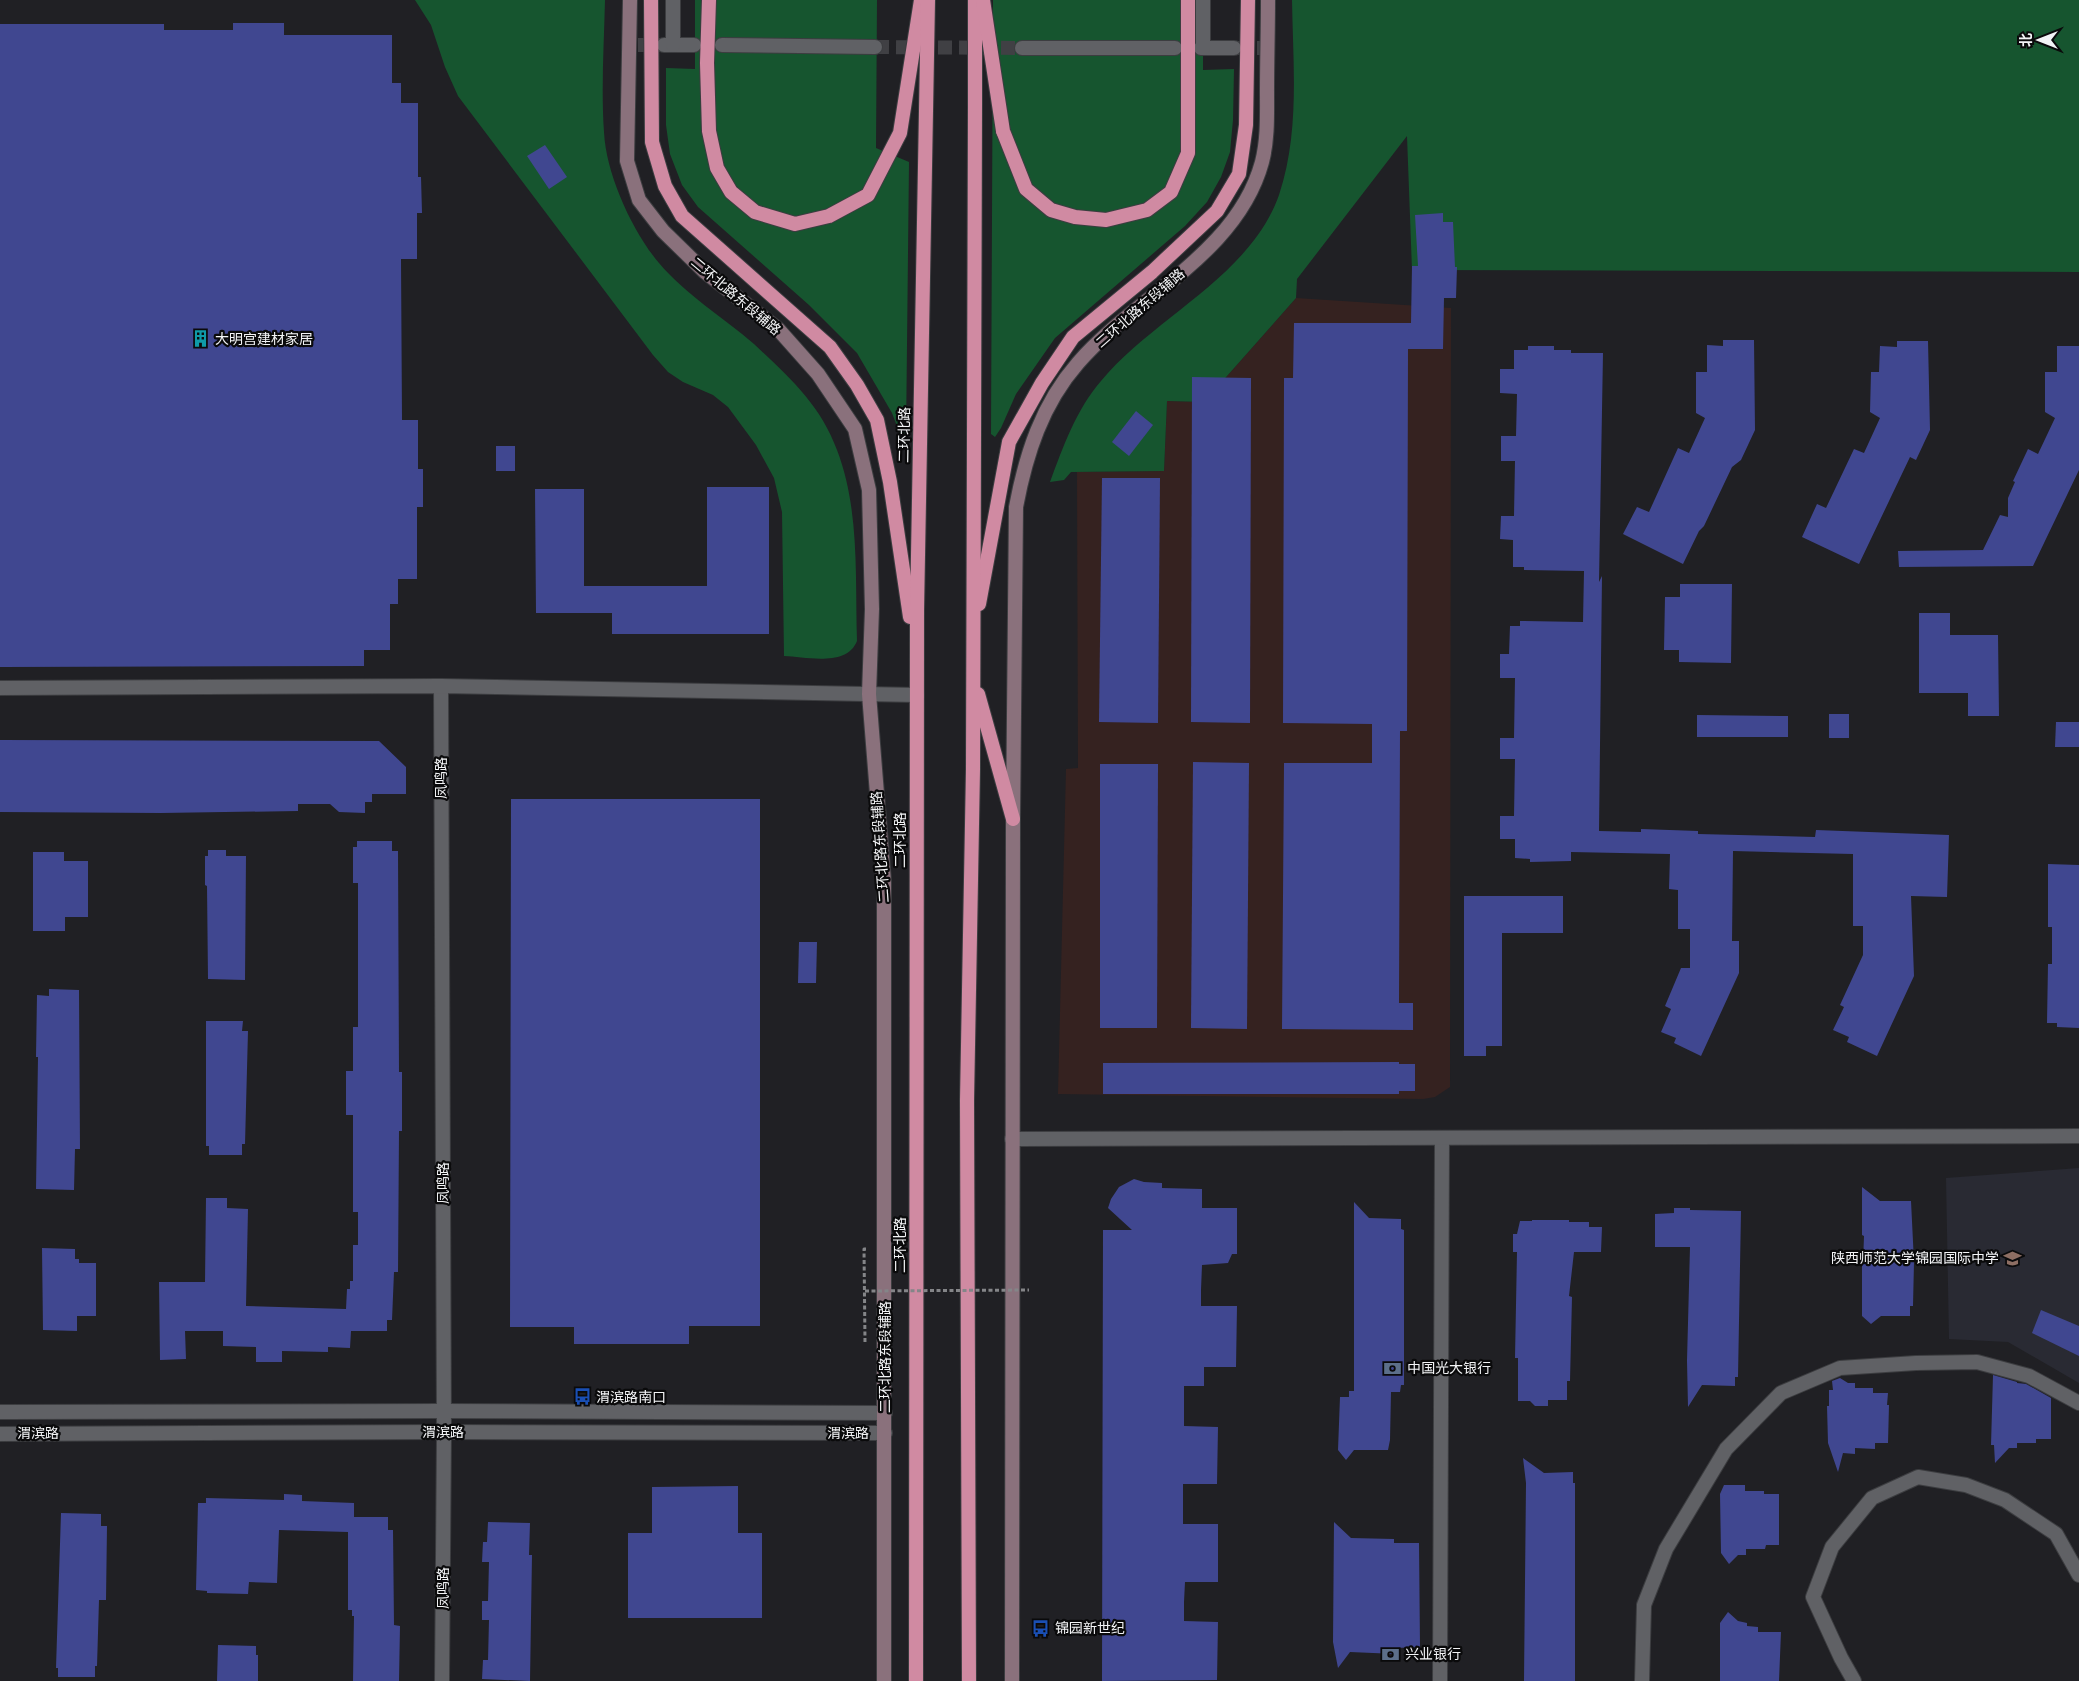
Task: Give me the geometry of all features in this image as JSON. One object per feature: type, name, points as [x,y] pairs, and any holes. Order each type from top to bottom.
[{"type":"highway","points":[[650,0],[652,142],[666,186],[682,216],[830,347],[857,385],[878,420],[892,491],[917,668]]},
{"type":"highway","points":[[709,0],[706,62],[709,131],[717,168],[731,192],[756,212],[795,224],[828,216],[868,194],[900,133],[921,0]]},
{"type":"highway","name":"二环北路","points":[[916,1681],[917,668],[928,0]]},
{"type":"highway","points":[[969,1681],[966,1101],[973,769],[975,0]]},
{"type":"highway","points":[[983,0],[1003,131],[1026,189],[1051,210],[1075,217],[1106,220],[1147,210],[1171,192],[1188,153],[1188,0]]},
{"type":"highway","points":[[973,639],[1009,442],[1042,383],[1073,337],[1152,272],[1217,211],[1239,174],[1246,125],[1248,0]]},
{"type":"highway","points":[[973,676],[1013,819]]},
{"type":"main road","name":"二环北路东段辅路","points":[[630,0],[634,44],[627,161],[639,200],[663,231],[705,272],[778,329],[818,374],[855,429],[869,490],[872,609],[869,694],[884,881],[884,1681]]},
{"type":"main road","name":"二环北路东段辅路","points":[[1012,1681],[1013,819],[1016,507],[1023,470],[1035,432],[1053,397],[1078,363],[1213,244],[1232,221],[1248,195],[1262,162],[1267,130],[1264,48],[1268,0]]},
{"type":"street","points":[[674,0],[668,45],[694,45]]},
{"type":"street","points":[[1203,0],[1202,48],[1234,48]]},
{"type":"street","points":[[722,45],[875,47]]},
{"type":"street","points":[[1022,48],[1175,48]]},
{"type":"street","points":[[0,688],[441,686],[917,695]]},
{"type":"street","name":"凤鸣路","points":[[441,686],[444,1411],[442,1681]]},
{"type":"street","points":[[1012,1139],[2079,1136]]},
{"type":"street","points":[[1440,1681],[1442,1138]]},
{"type":"street","points":[[1642,1681],[1644,1605],[1666,1549],[1726,1449],[1781,1393],[1840,1368],[1916,1363],[1977,1362],[2029,1376],[2079,1403]]},
{"type":"street","name":"渭滨路","points":[[0,1412],[444,1411],[885,1413]]},
{"type":"street","name":"渭滨路","points":[[0,1434],[885,1433]]},
{"type":"street","points":[[1854,1681],[1840,1658],[1813,1597],[1832,1547],[1872,1498],[1918,1477],[1966,1484],[2005,1500],[2056,1534],[2079,1576]]},
{"type":"path","points":[[864,1249],[865,1342]]},
{"type":"path","points":[[865,1290],[1029,1290]]},
{"type":"shaded area","points":[[1296,298],[1451,308],[1450,1087],[1435,1097],[1423,1099],[1058,1094],[1066,769],[1078,768],[1077,472],[1164,471],[1167,401],[1204,402]]},
{"type":"shaded area","name":"陕西师范大学锦园国际中学","points":[[2079,1168],[2079,1383],[2008,1342],[1949,1339],[1946,1178]]},
{"type":"green space","points":[[415,0],[605,0],[604,132],[615,183],[630,219],[649,250],[670,275],[693,296],[754,344],[802,392],[822,419],[837,450],[850,496],[855,544],[857,641],[852,649],[844,654],[825,659],[784,656],[782,512],[774,478],[756,445],[728,407],[713,395],[683,382],[668,372],[653,355],[458,96],[445,67],[431,25]]},
{"type":"green space","points":[[695,0],[877,0],[876,148],[909,162],[906,437],[900,434],[892,413],[857,353],[809,305],[698,207],[682,185],[670,154],[666,125],[666,68],[695,69]]},
{"type":"green space","points":[[993,0],[1203,0],[1203,70],[1234,69],[1230,152],[1221,177],[1207,202],[1185,226],[1055,338],[1016,394],[995,437],[991,434]]},
{"type":"green space","points":[[1292,0],[2079,0],[2079,272],[1412,270],[1407,136],[1297,279],[1296,298],[1204,402],[1167,401],[1164,471],[1071,472],[1064,480],[1050,482],[1077,416],[1101,381],[1147,336],[1224,273],[1246,250],[1265,224],[1279,195],[1286,171],[1293,123]]},
{"type":"building","name":"大明宫建材家居","points":[[233,23],[284,23],[284,35],[392,35],[392,83],[401,83],[401,103],[418,103],[418,177],[421,177],[422,213],[417,213],[417,259],[401,259],[402,420],[418,420],[418,469],[423,469],[423,507],[417,507],[417,579],[398,579],[398,604],[390,604],[390,650],[364,650],[364,666],[0,667],[0,24],[164,24],[164,30],[233,30]]},
{"type":"building","points":[[545,145],[567,177],[549,189],[527,156]]},
{"type":"building","points":[[1443,213],[1443,222],[1453,222],[1455,267],[1457,267],[1456,298],[1444,298],[1443,349],[1408,349],[1407,731],[1400,731],[1399,1003],[1413,1003],[1413,1030],[1282,1029],[1284,763],[1372,763],[1372,724],[1283,723],[1284,378],[1293,378],[1294,323],[1411,323],[1412,266],[1418,266],[1415,215]]},
{"type":"building","points":[[1723,340],[1754,340],[1755,430],[1741,460],[1732,467],[1704,526],[1699,531],[1683,564],[1623,534],[1637,507],[1649,512],[1678,448],[1689,453],[1705,418],[1696,413],[1696,372],[1707,372],[1707,345],[1723,346]]},
{"type":"building","points":[[1897,341],[1928,341],[1930,430],[1916,460],[1910,457],[1859,564],[1802,537],[1817,504],[1826,508],[1854,449],[1864,453],[1880,418],[1870,412],[1871,372],[1879,372],[1880,346],[1897,347]]},
{"type":"building","points":[[1528,346],[1554,346],[1554,350],[1571,350],[1571,353],[1603,353],[1599,582],[1602,576],[1599,831],[1641,832],[1641,829],[1698,831],[1698,834],[1815,837],[1816,830],[1949,835],[1947,897],[1911,896],[1914,976],[1877,1056],[1847,1042],[1849,1037],[1833,1030],[1844,1007],[1840,1005],[1863,955],[1863,926],[1853,926],[1853,854],[1733,851],[1732,941],[1739,941],[1739,973],[1701,1056],[1674,1043],[1676,1038],[1661,1032],[1671,1009],[1665,1006],[1681,968],[1690,968],[1690,929],[1678,929],[1678,890],[1669,889],[1670,854],[1571,852],[1571,861],[1530,862],[1530,859],[1515,858],[1515,839],[1500,839],[1500,816],[1514,816],[1515,759],[1500,759],[1500,738],[1514,738],[1515,678],[1500,678],[1500,654],[1509,654],[1510,626],[1520,626],[1520,621],[1583,622],[1584,571],[1524,570],[1524,567],[1513,567],[1513,540],[1500,539],[1501,516],[1514,516],[1515,461],[1501,461],[1501,436],[1516,436],[1517,394],[1500,393],[1500,369],[1514,369],[1514,350],[1528,350]]},
{"type":"building","points":[[2057,346],[2079,346],[2079,470],[2033,566],[1899,567],[1898,551],[1983,550],[2000,515],[2008,517],[2008,498],[2015,482],[2013,481],[2028,449],[2038,454],[2055,418],[2045,412],[2045,372],[2057,372]]},
{"type":"building","points":[[1192,377],[1251,378],[1250,723],[1191,722]]},
{"type":"building","points":[[1136,411],[1153,425],[1129,456],[1112,442]]},
{"type":"building","points":[[496,446],[515,446],[515,471],[496,471]]},
{"type":"building","points":[[1102,478],[1160,478],[1158,723],[1099,722]]},
{"type":"building","points":[[707,487],[769,487],[769,634],[612,634],[612,613],[536,613],[535,489],[584,489],[584,586],[707,586]]},
{"type":"building","points":[[1680,584],[1732,584],[1731,663],[1679,662],[1679,650],[1664,650],[1665,597],[1680,597]]},
{"type":"building","points":[[1919,613],[1950,613],[1950,635],[1998,635],[1999,716],[1968,716],[1968,693],[1919,693]]},
{"type":"building","points":[[1829,714],[1849,714],[1849,738],[1829,738]]},
{"type":"building","points":[[1697,715],[1788,716],[1788,737],[1697,737]]},
{"type":"building","points":[[2056,722],[2079,722],[2079,747],[2055,747]]},
{"type":"building","points":[[0,740],[379,741],[406,767],[406,794],[372,794],[372,802],[365,802],[365,813],[339,812],[330,804],[298,804],[298,811],[161,813],[0,812]]},
{"type":"building","points":[[1193,762],[1249,763],[1247,1029],[1191,1028]]},
{"type":"building","points":[[1100,764],[1158,764],[1157,1028],[1100,1028]]},
{"type":"building","points":[[511,799],[760,799],[760,1326],[689,1326],[689,1344],[574,1344],[574,1327],[510,1327]]},
{"type":"building","points":[[357,841],[392,841],[392,851],[398,851],[399,1072],[402,1072],[402,1131],[399,1131],[398,1272],[394,1272],[392,1320],[387,1320],[387,1331],[351,1331],[350,1348],[328,1347],[328,1352],[282,1351],[282,1362],[256,1362],[256,1347],[223,1346],[223,1331],[185,1331],[186,1359],[160,1360],[159,1282],[205,1282],[206,1198],[227,1198],[227,1208],[248,1209],[246,1306],[346,1309],[347,1289],[350,1289],[350,1281],[353,1281],[353,1245],[358,1245],[358,1212],[353,1212],[353,1115],[346,1115],[346,1071],[353,1071],[353,1027],[358,1027],[358,883],[353,883],[353,847],[357,847]]},
{"type":"building","points":[[208,850],[226,850],[226,856],[246,856],[245,980],[208,979],[205,856],[208,856]]},
{"type":"building","points":[[33,852],[64,852],[64,861],[88,861],[88,917],[65,917],[65,931],[33,931]]},
{"type":"building","points":[[2048,864],[2079,865],[2079,1028],[2057,1027],[2057,1023],[2047,1023],[2048,964],[2052,964],[2052,927],[2048,927]]},
{"type":"building","points":[[1464,896],[1563,896],[1563,933],[1502,933],[1502,1046],[1486,1046],[1486,1056],[1464,1056]]},
{"type":"building","points":[[799,942],[817,942],[816,983],[798,983]]},
{"type":"building","points":[[49,989],[79,990],[80,1149],[75,1149],[74,1190],[36,1189],[37,995],[49,996]]},
{"type":"building","points":[[206,1021],[243,1021],[242,1031],[248,1031],[245,1144],[242,1144],[242,1155],[209,1155],[209,1146],[206,1146]]},
{"type":"building","points":[[1399,1062],[1399,1064],[1415,1064],[1415,1091],[1399,1091],[1399,1094],[1103,1094],[1103,1063]]},
{"type":"building","points":[[1134,1179],[1144,1182],[1162,1183],[1162,1188],[1202,1189],[1202,1208],[1237,1208],[1237,1254],[1232,1254],[1228,1263],[1202,1265],[1201,1290],[1201,1306],[1237,1306],[1236,1367],[1204,1367],[1204,1386],[1184,1386],[1184,1426],[1218,1427],[1217,1484],[1183,1484],[1183,1524],[1218,1524],[1218,1582],[1185,1582],[1184,1602],[1184,1621],[1218,1622],[1217,1680],[1102,1681],[1103,1230],[1132,1230],[1108,1208],[1111,1199],[1119,1187]]},
{"type":"building","points":[[1862,1187],[1880,1201],[1911,1201],[1914,1262],[1913,1306],[1910,1306],[1910,1316],[1881,1316],[1871,1324],[1862,1316],[1864,1236],[1862,1235]]},
{"type":"building","points":[[1354,1202],[1369,1218],[1401,1219],[1401,1229],[1404,1230],[1404,1385],[1401,1385],[1400,1392],[1391,1392],[1388,1450],[1354,1450],[1346,1460],[1338,1450],[1340,1397],[1349,1397],[1349,1391],[1354,1391]]},
{"type":"building","points":[[1674,1208],[1741,1211],[1738,1377],[1735,1377],[1735,1386],[1702,1385],[1688,1407],[1687,1361],[1690,1247],[1655,1247],[1655,1214],[1674,1213]]},
{"type":"building","points":[[1520,1221],[1589,1222],[1589,1227],[1602,1227],[1601,1252],[1574,1252],[1569,1296],[1572,1297],[1570,1381],[1567,1381],[1567,1400],[1548,1400],[1548,1406],[1535,1406],[1530,1401],[1518,1401],[1518,1358],[1515,1358],[1517,1252],[1513,1252],[1513,1234],[1517,1234]]},
{"type":"building","points":[[42,1248],[75,1249],[75,1259],[79,1259],[79,1263],[96,1263],[96,1316],[77,1316],[77,1331],[43,1330]]},
{"type":"building","points":[[2041,1310],[2079,1326],[2079,1356],[2032,1333]]},
{"type":"building","points":[[1993,1375],[2026,1384],[2051,1398],[2051,1439],[2036,1439],[2036,1443],[2017,1443],[2017,1448],[2009,1448],[1995,1463],[1994,1445],[1991,1445]]},
{"type":"building","points":[[1840,1378],[1848,1383],[1855,1383],[1855,1388],[1873,1388],[1873,1393],[1888,1393],[1887,1405],[1889,1405],[1888,1443],[1875,1443],[1875,1449],[1855,1448],[1855,1454],[1843,1453],[1838,1472],[1828,1443],[1827,1406],[1829,1406],[1829,1390],[1833,1390],[1832,1381]]},
{"type":"building","points":[[1523,1458],[1544,1473],[1573,1472],[1573,1483],[1575,1483],[1575,1681],[1524,1681],[1526,1483]]},
{"type":"building","points":[[1724,1485],[1745,1485],[1745,1491],[1764,1491],[1764,1494],[1779,1494],[1779,1545],[1766,1545],[1765,1549],[1746,1549],[1746,1555],[1738,1555],[1729,1564],[1721,1553],[1720,1494]]},
{"type":"building","points":[[738,1486],[738,1533],[762,1533],[762,1618],[628,1618],[628,1533],[652,1533],[652,1487]]},
{"type":"building","points":[[284,1494],[302,1495],[302,1501],[354,1503],[354,1517],[388,1517],[388,1530],[393,1530],[394,1625],[400,1626],[399,1681],[353,1681],[354,1616],[352,1616],[352,1610],[348,1610],[348,1532],[279,1530],[277,1583],[249,1582],[248,1594],[207,1593],[207,1591],[196,1590],[198,1503],[206,1503],[206,1498],[284,1500]]},
{"type":"building","points":[[61,1513],[101,1514],[101,1526],[107,1526],[106,1600],[99,1600],[95,1677],[58,1677],[58,1668],[56,1668]]},
{"type":"building","points":[[488,1522],[530,1523],[529,1555],[532,1555],[530,1681],[482,1679],[483,1660],[488,1660],[489,1620],[482,1620],[482,1601],[488,1601],[489,1562],[482,1562],[483,1542],[487,1542]]},
{"type":"building","points":[[1334,1522],[1351,1538],[1394,1539],[1394,1543],[1419,1543],[1420,1647],[1396,1648],[1396,1654],[1350,1652],[1338,1668],[1333,1642]]},
{"type":"building","points":[[1728,1612],[1738,1621],[1747,1623],[1747,1626],[1758,1627],[1758,1632],[1781,1632],[1779,1681],[1720,1681],[1720,1623]]},
{"type":"building","points":[[218,1645],[256,1646],[258,1681],[217,1681]]},
{"type":"tunnel","points":[[638,45],[663,45]]},
{"type":"tunnel","points":[[875,47],[1022,48]]},
{"type":"tunnel","points":[[1236,48],[1260,48]]},
{"type":"place","name":"大明宫建材家居","points":[[201,339]]},
{"type":"place","name":"陕西师范大学锦园国际中学","points":[[2013,1258]]},
{"type":"place","name":"中国光大银行","points":[[1393,1368]]},
{"type":"place","name":"渭滨路南口","points":[[582,1397]]},
{"type":"place","name":"锦园新世纪","points":[[1041,1628]]},
{"type":"place","name":"兴业银行","points":[[1391,1654]]}]
